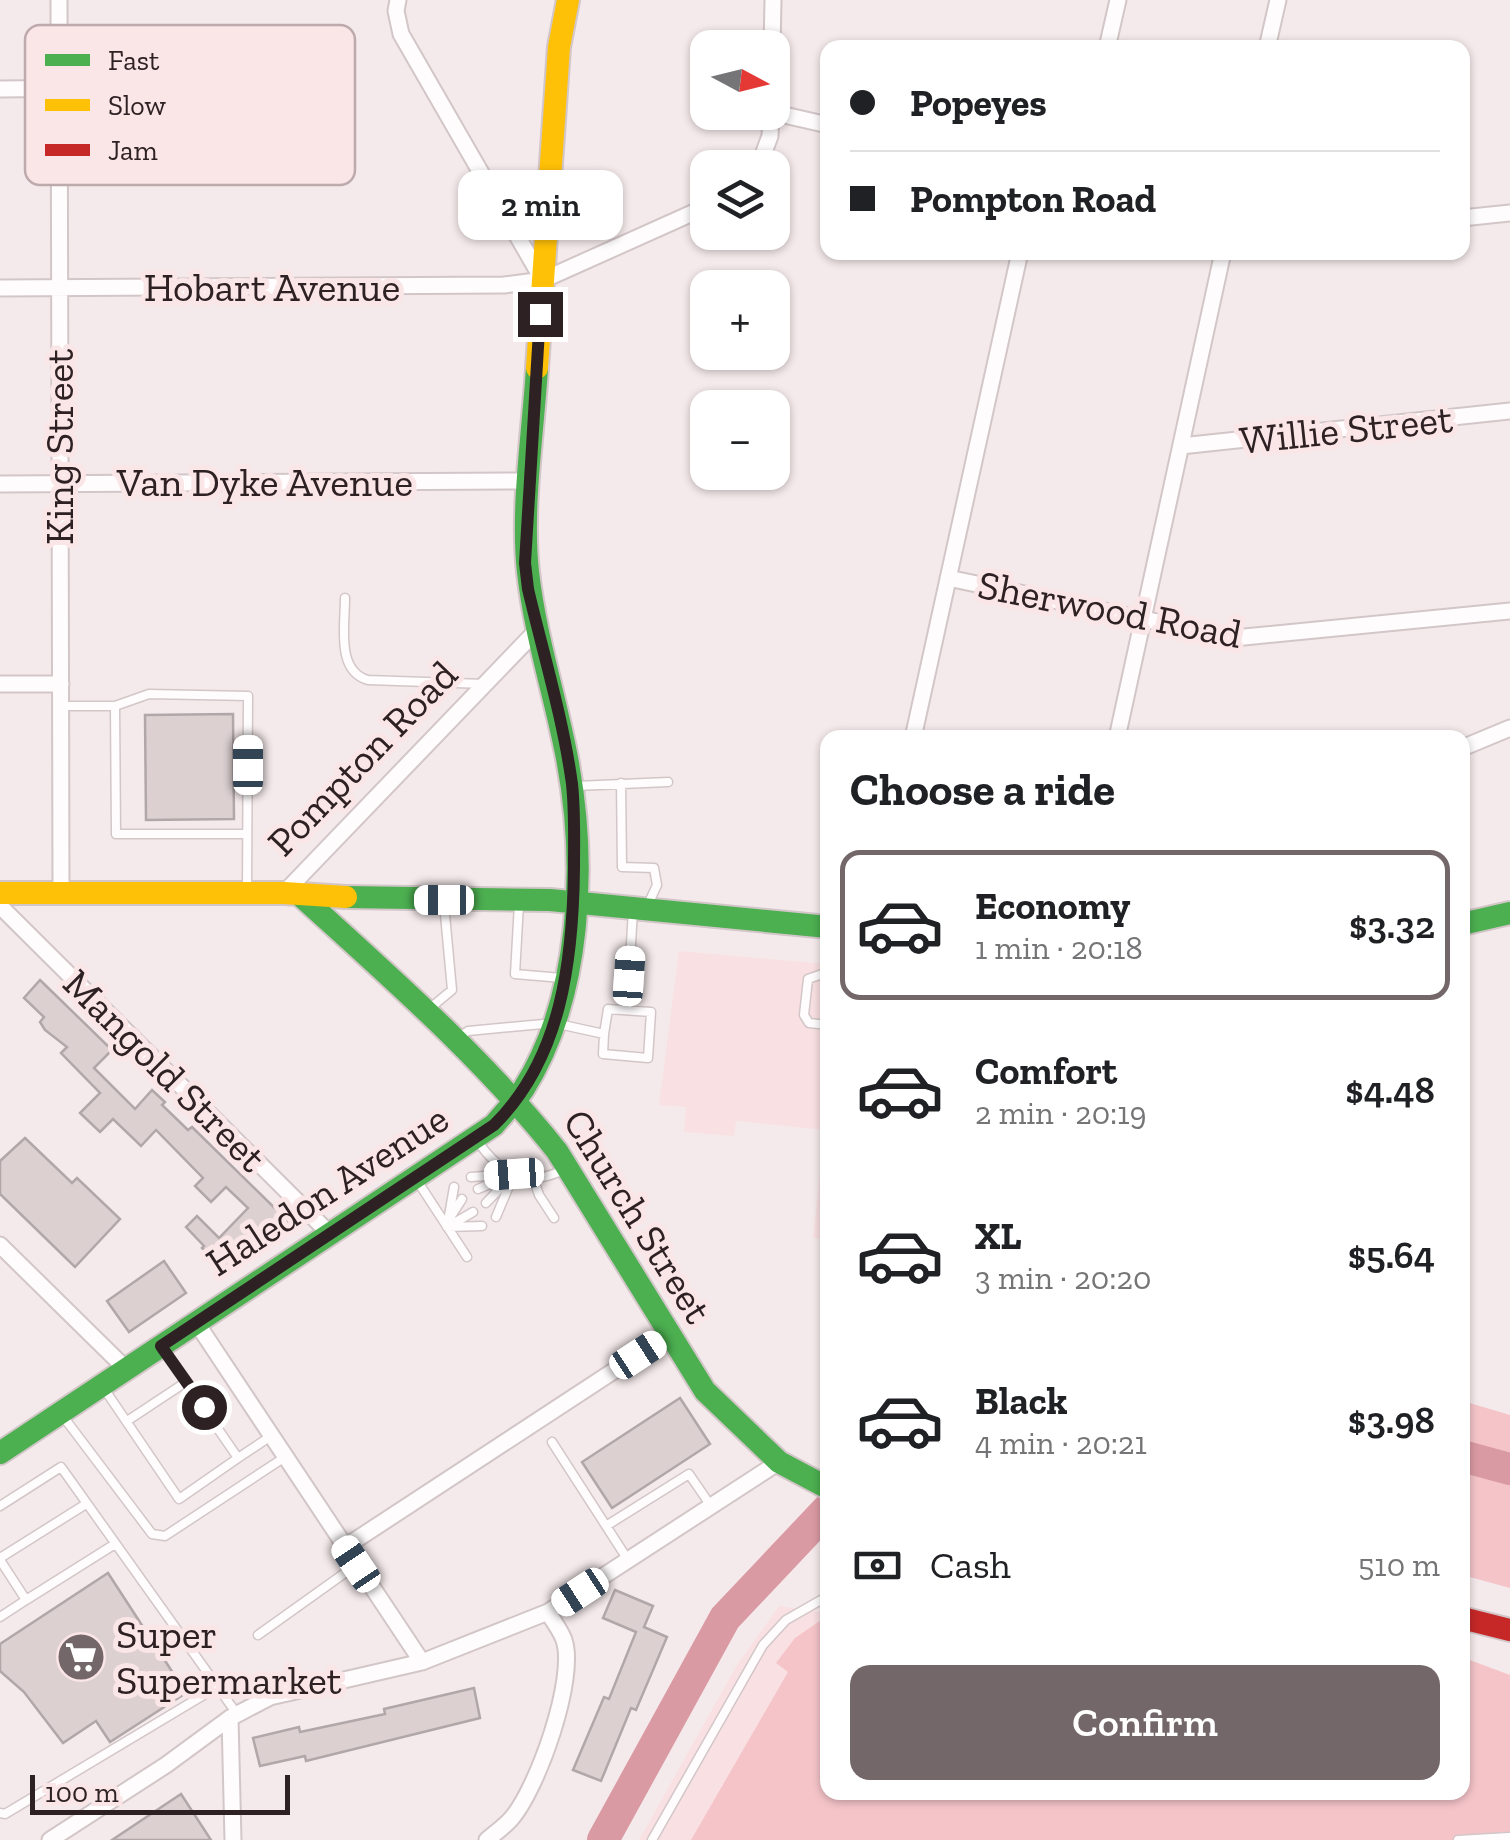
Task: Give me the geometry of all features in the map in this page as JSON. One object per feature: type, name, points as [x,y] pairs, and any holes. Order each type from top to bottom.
[{"type":"main road","points":[[538,629],[525,563],[559,47],[568,0]]},
{"type":"main road","name":"Haledon Avenue","points":[[0,1453],[494,1125],[516,1100],[535,1069],[554,1023],[566,978],[574,902],[572,786],[538,629]]},
{"type":"main road","points":[[0,894],[292,894],[645,904],[820,926]]},
{"type":"main road","name":"Church Street","points":[[292,894],[425,1012],[516,1100],[567,1168],[705,1391],[779,1462],[820,1484]]},
{"type":"main road","points":[[1470,922],[1510,912]]},
{"type":"main road","points":[[1470,1620],[1510,1630]]},
{"type":"street","points":[[398,0],[401,34],[543,280]]},
{"type":"street","points":[[772,30],[773,0]]},
{"type":"street","points":[[1109,40],[1118,0]]},
{"type":"street","points":[[1270,40],[1278,0]]},
{"type":"street","points":[[790,116],[820,123]]},
{"type":"street","name":"King Street","points":[[59,185],[61,893]]},
{"type":"street","points":[[1470,217],[1510,213]]},
{"type":"street","name":"Hobart Avenue","points":[[0,288],[504,285],[543,280],[690,214]]},
{"type":"street","points":[[915,730],[1018,260]]},
{"type":"street","points":[[1118,730],[1221,260]]},
{"type":"street","name":"Willie Street","points":[[1182,446],[1510,411]]},
{"type":"street","name":"Van Dyke Avenue","points":[[0,484],[529,481]]},
{"type":"street","name":"Sherwood Road","points":[[948,578],[1143,621],[1252,638],[1510,611]]},
{"type":"street","name":"Pompton Road","points":[[292,894],[538,629]]},
{"type":"street","points":[[0,684],[61,684]]},
{"type":"street","points":[[1470,745],[1510,728]]},
{"type":"street","name":"Mangold Street","points":[[0,906],[330,1234]]},
{"type":"street","points":[[0,1245],[126,1369]]},
{"type":"street","points":[[196,1322],[422,1662]]},
{"type":"street","points":[[345,1548],[670,1334]]},
{"type":"street","points":[[50,1840],[234,1716],[270,1697],[422,1662],[548,1612],[779,1462]]},
{"type":"street","points":[[487,1840],[513,1817],[544,1756],[560,1709],[566,1658],[564,1640],[548,1612]]},
{"type":"street","points":[[234,1716],[234,1840]]},
{"type":"lane","points":[[344,598],[346,657],[349,669],[357,677],[490,679]]},
{"type":"lane","points":[[61,706],[115,706],[148,694],[248,696],[246,894]]},
{"type":"lane","points":[[115,706],[116,834],[247,834]]},
{"type":"lane","points":[[572,786],[668,782]]},
{"type":"lane","points":[[621,784],[622,866],[654,868],[657,885],[645,904],[627,1010]]},
{"type":"lane","points":[[425,1012],[452,990],[444,900]]},
{"type":"lane","points":[[519,900],[516,974],[566,978]]},
{"type":"lane","points":[[820,975],[808,979],[804,1014],[809,1024],[820,1025]]},
{"type":"lane","points":[[608,1009],[651,1012],[648,1058],[603,1054],[604,1034],[608,1009]]},
{"type":"lane","points":[[455,1040],[468,1032],[554,1023],[604,1034]]},
{"type":"lane","points":[[474,1138],[486,1153],[514,1174],[544,1180],[567,1168]]},
{"type":"lane","points":[[471,1177],[514,1174]]},
{"type":"lane","points":[[478,1188],[514,1174]]},
{"type":"lane","points":[[486,1203],[514,1174]]},
{"type":"lane","points":[[496,1216],[514,1174]]},
{"type":"lane","points":[[416,1178],[468,1257]]},
{"type":"lane","points":[[534,1180],[554,1218]]},
{"type":"lane","points":[[447,1227],[454,1187]]},
{"type":"lane","points":[[447,1227],[462,1198]]},
{"type":"lane","points":[[447,1227],[473,1212]]},
{"type":"lane","points":[[447,1227],[482,1226]]},
{"type":"lane","points":[[161,1346],[238,1458]]},
{"type":"lane","points":[[126,1422],[186,1382]]},
{"type":"lane","points":[[102,1386],[179,1499],[272,1436]]},
{"type":"lane","points":[[62,1414],[152,1534],[165,1536],[285,1458]]},
{"type":"lane","points":[[552,1442],[628,1560]]},
{"type":"lane","points":[[0,1506],[60,1468],[217,1686],[234,1716]]},
{"type":"lane","points":[[606,1526],[689,1474],[711,1506]]},
{"type":"lane","points":[[26,1600],[0,1559],[86,1504]]},
{"type":"lane","points":[[0,1618],[115,1544]]},
{"type":"lane","points":[[258,1635],[356,1564]]},
{"type":"lane","points":[[652,1840],[763,1645],[786,1620],[820,1601]]},
{"type":"lane","points":[[0,1813],[98,1760],[217,1686]]},
{"type":"lane","points":[[1458,1840],[1509,1837]]},
{"type":"shaded area","points":[[679,951],[820,963],[820,1129],[736,1121],[734,1136],[684,1132],[686,1107],[659,1105]]},
{"type":"shaded area","points":[[820,1175],[820,1239],[813,1238]]},
{"type":"shaded area","points":[[1470,1403],[1510,1415],[1510,1588],[1470,1577]]},
{"type":"shaded area","points":[[779,1606],[820,1612],[820,1800],[883,1800],[1157,1840],[639,1840],[737,1665]]},
{"type":"shaded area","points":[[820,1621],[820,1800],[1470,1800],[1470,1660],[1510,1675],[1510,1840],[691,1840],[788,1672],[776,1663],[795,1638]]},
{"type":"building","points":[[233,714],[234,819],[146,820],[145,715]]},
{"type":"building","points":[[40,980],[112,1050],[94,1068],[135,1109],[152,1090],[165,1102],[162,1105],[188,1130],[192,1127],[291,1224],[257,1255],[248,1246],[224,1270],[202,1248],[186,1227],[197,1216],[219,1238],[248,1208],[226,1187],[211,1202],[195,1186],[203,1178],[156,1130],[141,1146],[113,1119],[100,1132],[80,1113],[100,1093],[61,1053],[67,1047],[45,1030],[40,1022],[44,1017],[24,998]]},
{"type":"building","points":[[25,1138],[72,1183],[77,1178],[120,1219],[75,1267],[0,1194],[0,1161]]},
{"type":"building","points":[[164,1261],[186,1293],[129,1332],[107,1301]]},
{"type":"building","points":[[680,1398],[710,1444],[612,1508],[582,1462]]},
{"type":"building","name":"Super Supermarket","points":[[108,1573],[186,1693],[110,1742],[96,1721],[63,1743],[24,1692],[0,1671],[0,1644]]},
{"type":"building","points":[[615,1590],[653,1606],[644,1627],[667,1637],[636,1710],[631,1708],[601,1781],[573,1770],[604,1697],[609,1699],[636,1632],[603,1618]]},
{"type":"building","points":[[474,1688],[480,1718],[306,1761],[305,1756],[260,1766],[253,1738],[385,1714],[384,1709]]},
{"type":"building","points":[[181,1794],[211,1840],[112,1840]]},
{"type":"waterway","points":[[1470,1458],[1510,1469]]},
{"type":"waterway","points":[[603,1840],[725,1618],[820,1517]]},
{"type":"traffic: fast","points":[[0,1453],[494,1125],[523,1090],[543,1053],[568,972],[575,928],[577,841],[567,758],[528,572],[527,496],[537,368]]},
{"type":"traffic: fast","points":[[300,895],[466,1050],[557,1151],[705,1391],[779,1462],[820,1484]]},
{"type":"traffic: fast","points":[[346,897],[550,900],[820,926]]},
{"type":"traffic: fast","points":[[1470,922],[1510,913]]},
{"type":"traffic: slow","points":[[537,368],[559,47],[568,0]]},
{"type":"traffic: slow","points":[[0,893],[284,893],[346,897]]},
{"type":"traffic: jam","points":[[1470,1620],[1510,1630]]},
{"type":"place","name":"Super Supermarket","points":[[81,1657]]},
{"type":"route","points":[[204,1407],[161,1346],[494,1125],[510,1110],[535,1069],[561,1002],[572,934],[572,786],[525,563],[540,314]]}]
